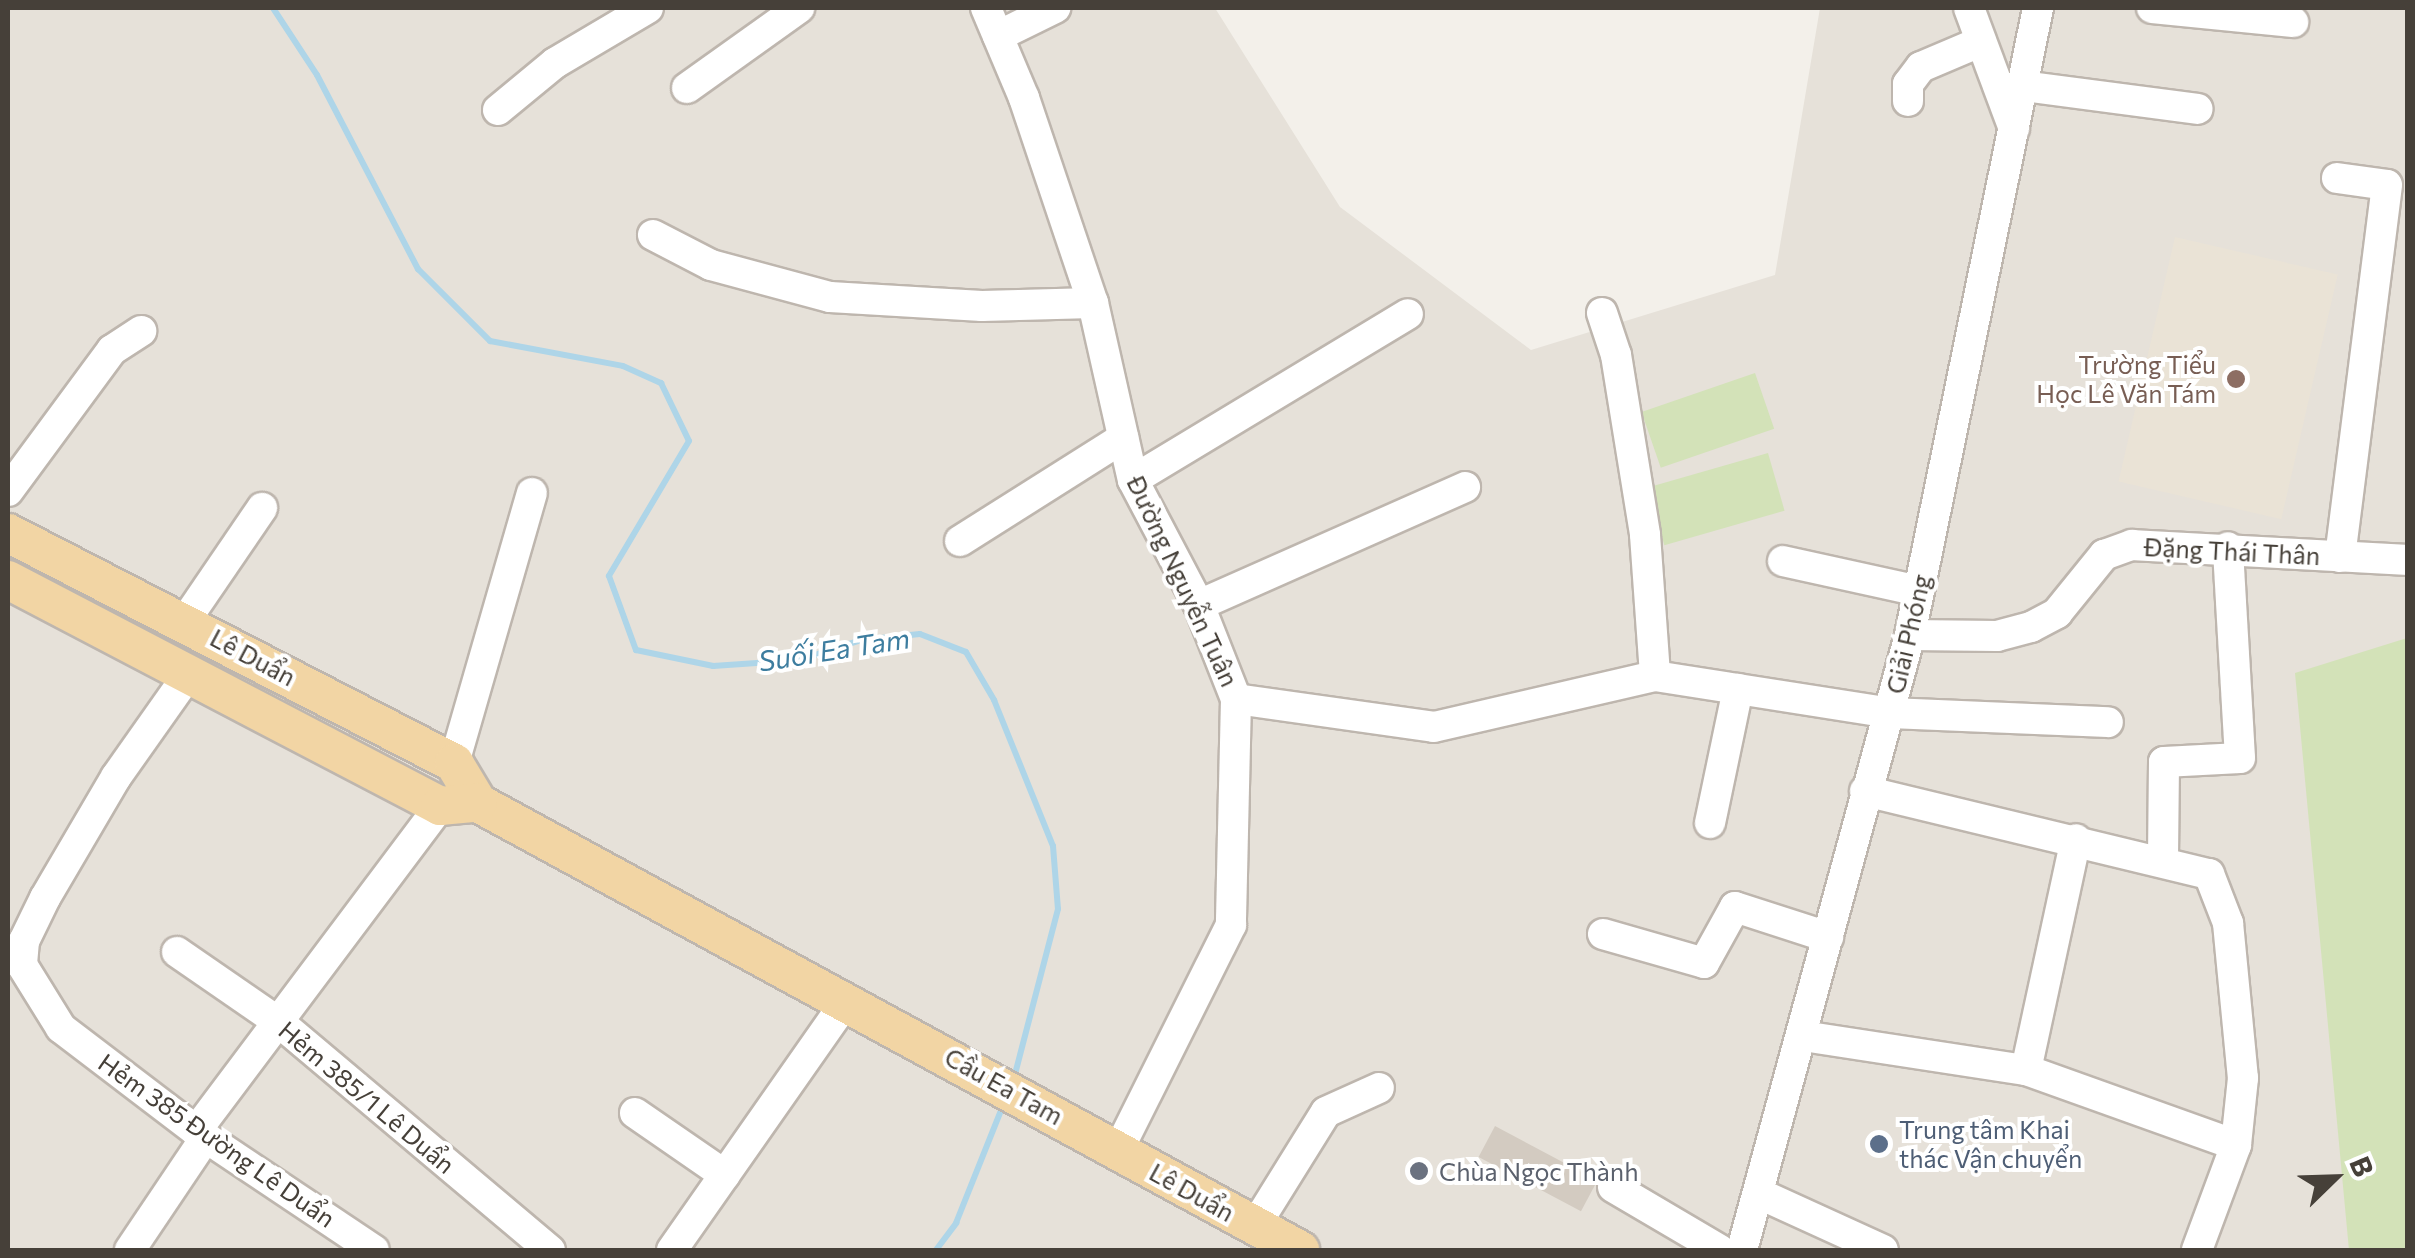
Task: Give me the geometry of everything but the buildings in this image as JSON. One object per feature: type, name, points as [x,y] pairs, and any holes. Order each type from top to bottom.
[{"type":"main road","name":"Lê Duẩn","points":[[8,534],[185,621],[454,763]]},
{"type":"main road","name":"Lê Duẩn","points":[[8,580],[440,806]]},
{"type":"main road","points":[[454,763],[478,803],[847,1000]]},
{"type":"main road","points":[[440,806],[478,803]]},
{"type":"main road","name":"Cầu Ea Tam","points":[[847,1000],[1086,1130]]},
{"type":"main road","name":"Lê Duẩn","points":[[1086,1130],[1300,1250]]},
{"type":"street","points":[[498,110],[555,63],[648,8]]},
{"type":"street","points":[[992,22],[1055,8]]},
{"type":"street","points":[[1969,8],[2014,129]]},
{"type":"street","name":"Giải Phóng","points":[[1742,1250],[1804,1036],[1865,792],[1910,636],[2038,8]]},
{"type":"street","points":[[2152,8],[2294,22]]},
{"type":"street","points":[[686,88],[795,9]]},
{"type":"street","name":"Đường Nguyễn Tuân","points":[[992,22],[1093,303],[1133,480],[1199,605],[1236,699],[1231,925],[1118,1151]]},
{"type":"street","points":[[1908,100],[1908,84],[1921,66],[1980,42]]},
{"type":"street","points":[[2023,86],[2197,109]]},
{"type":"street","points":[[2336,178],[2387,185],[2340,557]]},
{"type":"street","points":[[654,235],[711,265],[830,296],[982,306],[1093,303]]},
{"type":"street","points":[[1602,313],[1616,354],[1646,535],[1655,676]]},
{"type":"street","points":[[1133,480],[1408,314]]},
{"type":"street","points":[[8,490],[112,350],[141,331]]},
{"type":"street","points":[[960,541],[1124,438]]},
{"type":"street","points":[[1199,605],[1465,488]]},
{"type":"street","points":[[454,763],[532,494]]},
{"type":"street","points":[[185,621],[262,508]]},
{"type":"street","name":"Đặng Thái Thân","points":[[1910,636],[1998,636],[2032,627],[2057,613],[2104,555],[2132,545],[2228,546],[2408,560]]},
{"type":"street","points":[[2163,858],[2164,762],[2240,758],[2228,546]]},
{"type":"street","points":[[1783,561],[1918,591]]},
{"type":"street","name":"Hẻm 385 Đường Lê Duẩn","points":[[188,676],[116,777],[24,941],[22,965],[61,1028],[201,1134],[374,1250]]},
{"type":"street","points":[[1236,699],[1434,727],[1655,676],[1890,713],[2108,722]]},
{"type":"street","points":[[1710,823],[1738,689]]},
{"type":"street","points":[[1865,792],[2163,858],[2210,874],[2228,923],[2243,1078],[2236,1145],[2197,1250]]},
{"type":"street","points":[[130,1250],[201,1134],[440,806]]},
{"type":"street","points":[[2026,1070],[2076,839]]},
{"type":"street","points":[[1603,934],[1704,963],[1735,906],[1828,938]]},
{"type":"street","name":"Hẻm 385/1 Lê Duẩn","points":[[177,952],[280,1023],[550,1250]]},
{"type":"street","points":[[672,1250],[847,1000]]},
{"type":"street","points":[[1804,1036],[2026,1070],[2236,1145]]},
{"type":"street","points":[[1255,1226],[1318,1120],[1344,1099],[1379,1088]]},
{"type":"street","points":[[636,1113],[725,1175]]},
{"type":"street","points":[[1613,1186],[1720,1250]]},
{"type":"street","points":[[1760,1194],[1883,1250]]},
{"type":"shaded area","points":[[8,8],[1215,8],[1340,207],[1531,350],[1775,275],[1820,8],[2407,8],[2407,1250],[8,1250]]},
{"type":"shaded area","name":"Trường Tiểu Học Lê Văn Tám","points":[[2175,237],[2338,275],[2281,519],[2119,482]]},
{"type":"green space","points":[[1755,373],[1774,429],[1661,468],[1642,412]]},
{"type":"green space","points":[[1768,453],[1785,511],[1664,545],[1648,487]]},
{"type":"green space","points":[[2407,638],[2407,1250],[2349,1250],[2295,673]]},
{"type":"waterway","name":"Suối Ea Tam","points":[[273,8],[317,75],[418,269],[490,341],[623,366],[661,383],[689,441],[609,576],[636,650],[713,666],[799,660],[861,640],[920,634],[966,652],[994,700],[1053,846],[1058,909],[1013,1082]]},
{"type":"waterway","name":"Suối Ea Tam","points":[[936,1250],[956,1223],[1004,1103]]},
{"type":"place","name":"Trường Tiểu Học Lê Văn Tám","points":[[2236,379]]},
{"type":"place","name":"Trung tâm Khai thác Vận chuyển","points":[[1879,1144]]},
{"type":"place","name":"Chùa Ngọc Thành","points":[[1419,1171]]}]
